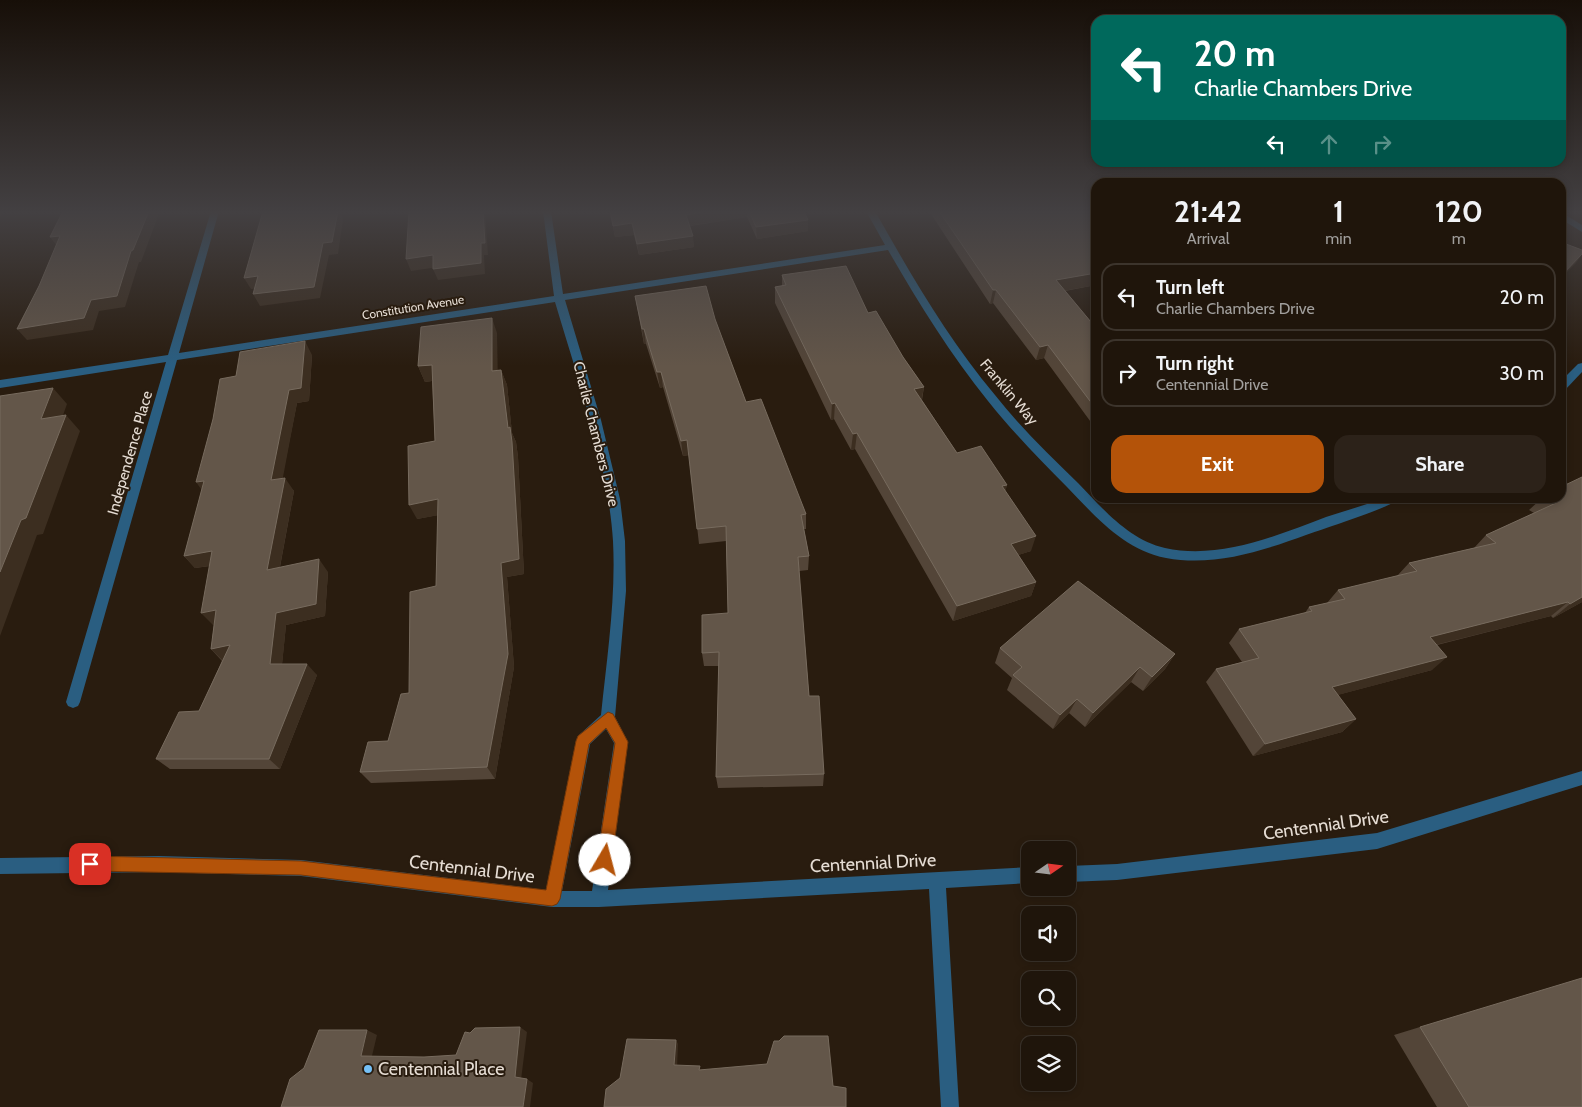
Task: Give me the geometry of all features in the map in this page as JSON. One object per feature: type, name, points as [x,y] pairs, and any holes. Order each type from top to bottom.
[{"type":"street","name":"Independence Place","points":[[73,702],[200,263]]},
{"type":"street","name":"Charlie Chambers Drive","points":[[554,263],[559,297],[595,420],[614,499],[619,541],[620,591],[608,718]]},
{"type":"street","name":"Constitution Avenue","points":[[0,384],[786,263]]},
{"type":"street","name":"Franklin Way","points":[[899,263],[932,318],[981,386],[1044,456],[1112,525],[1138,543],[1165,553],[1198,556],[1231,552],[1300,532],[1380,503]]},
{"type":"street","points":[[1566,382],[1582,366]]},
{"type":"street","points":[[552,899],[582,741],[608,718],[621,742],[599,899]]},
{"type":"street","name":"Centennial Drive","points":[[1076,874],[1117,872],[1377,841],[1582,778]]},
{"type":"street","name":"Centennial Drive","points":[[0,866],[150,864],[301,868],[552,899],[599,899],[1021,875]]},
{"type":"street","points":[[937,879],[950,1107]]},
{"type":"building","points":[[49,263],[127,263],[117,296],[91,300],[84,318],[17,329]]},
{"type":"building","points":[[248,263],[319,263],[314,287],[253,294],[258,276],[244,278]]},
{"type":"building","points":[[433,263],[481,263],[481,263],[433,269]]},
{"type":"building","points":[[974,263],[1091,263],[1091,274],[1056,280],[1091,322],[1091,402],[1048,345],[1040,347],[996,290],[993,290]]},
{"type":"building","points":[[1566,263],[1574,263],[1566,271]]},
{"type":"building","points":[[846,266],[868,313],[876,311],[903,357],[924,387],[914,389],[957,453],[981,446],[1007,485],[1002,486],[1036,536],[1011,544],[1036,582],[957,606],[857,433],[853,434],[835,403],[832,404],[775,287],[786,285],[782,275]]},
{"type":"building","points":[[706,286],[715,319],[746,402],[761,399],[806,514],[801,515],[809,556],[798,557],[809,696],[819,696],[824,774],[716,777],[719,652],[702,653],[702,615],[728,613],[726,526],[697,529],[687,440],[681,441],[661,372],[657,372],[644,329],[642,329],[635,296]]},
{"type":"building","points":[[492,318],[492,371],[501,370],[508,428],[510,427],[512,442],[519,559],[501,563],[508,654],[487,767],[360,772],[368,742],[388,741],[401,694],[409,693],[410,592],[436,586],[438,499],[409,505],[408,446],[435,441],[432,365],[418,366],[421,327]]},
{"type":"building","points":[[305,341],[301,388],[289,390],[271,480],[285,478],[267,570],[319,559],[316,604],[276,613],[270,664],[307,664],[269,759],[156,759],[179,712],[199,711],[230,645],[211,649],[216,610],[201,613],[212,551],[184,556],[204,481],[196,482],[213,419],[220,379],[236,376],[240,352]]},
{"type":"building","points":[[53,388],[41,419],[66,415],[26,518],[21,520],[0,572],[0,396]]},
{"type":"building","points":[[1582,477],[1582,597],[1570,604],[1568,602],[1430,637],[1447,657],[1332,687],[1356,719],[1265,744],[1216,669],[1259,658],[1239,629],[1312,611],[1309,607],[1345,599],[1338,590],[1417,571],[1409,563],[1496,543],[1486,535],[1556,503],[1566,503],[1566,485]]},
{"type":"building","points":[[1078,581],[1175,654],[1152,677],[1140,667],[1093,713],[1077,699],[1060,715],[1013,675],[1022,667],[1000,648]]},
{"type":"building","points":[[1582,978],[1582,1107],[1469,1107],[1420,1027]]},
{"type":"building","name":"Centennial Place","points":[[520,1027],[515,1077],[527,1079],[523,1107],[281,1107],[290,1079],[304,1068],[319,1030],[367,1030],[361,1056],[424,1057],[456,1055],[465,1032],[470,1033],[475,1028]]},
{"type":"building","points":[[784,1036],[828,1036],[833,1086],[846,1088],[846,1107],[604,1107],[606,1089],[620,1078],[627,1039],[676,1040],[674,1065],[700,1066],[699,1070],[767,1064],[774,1041],[779,1041]]},
{"type":"place","name":"Centennial Place","points":[[368,1069]]},
{"type":"route","points":[[90,864],[301,868],[552,899],[582,741],[608,718],[621,742],[605,860]]}]
